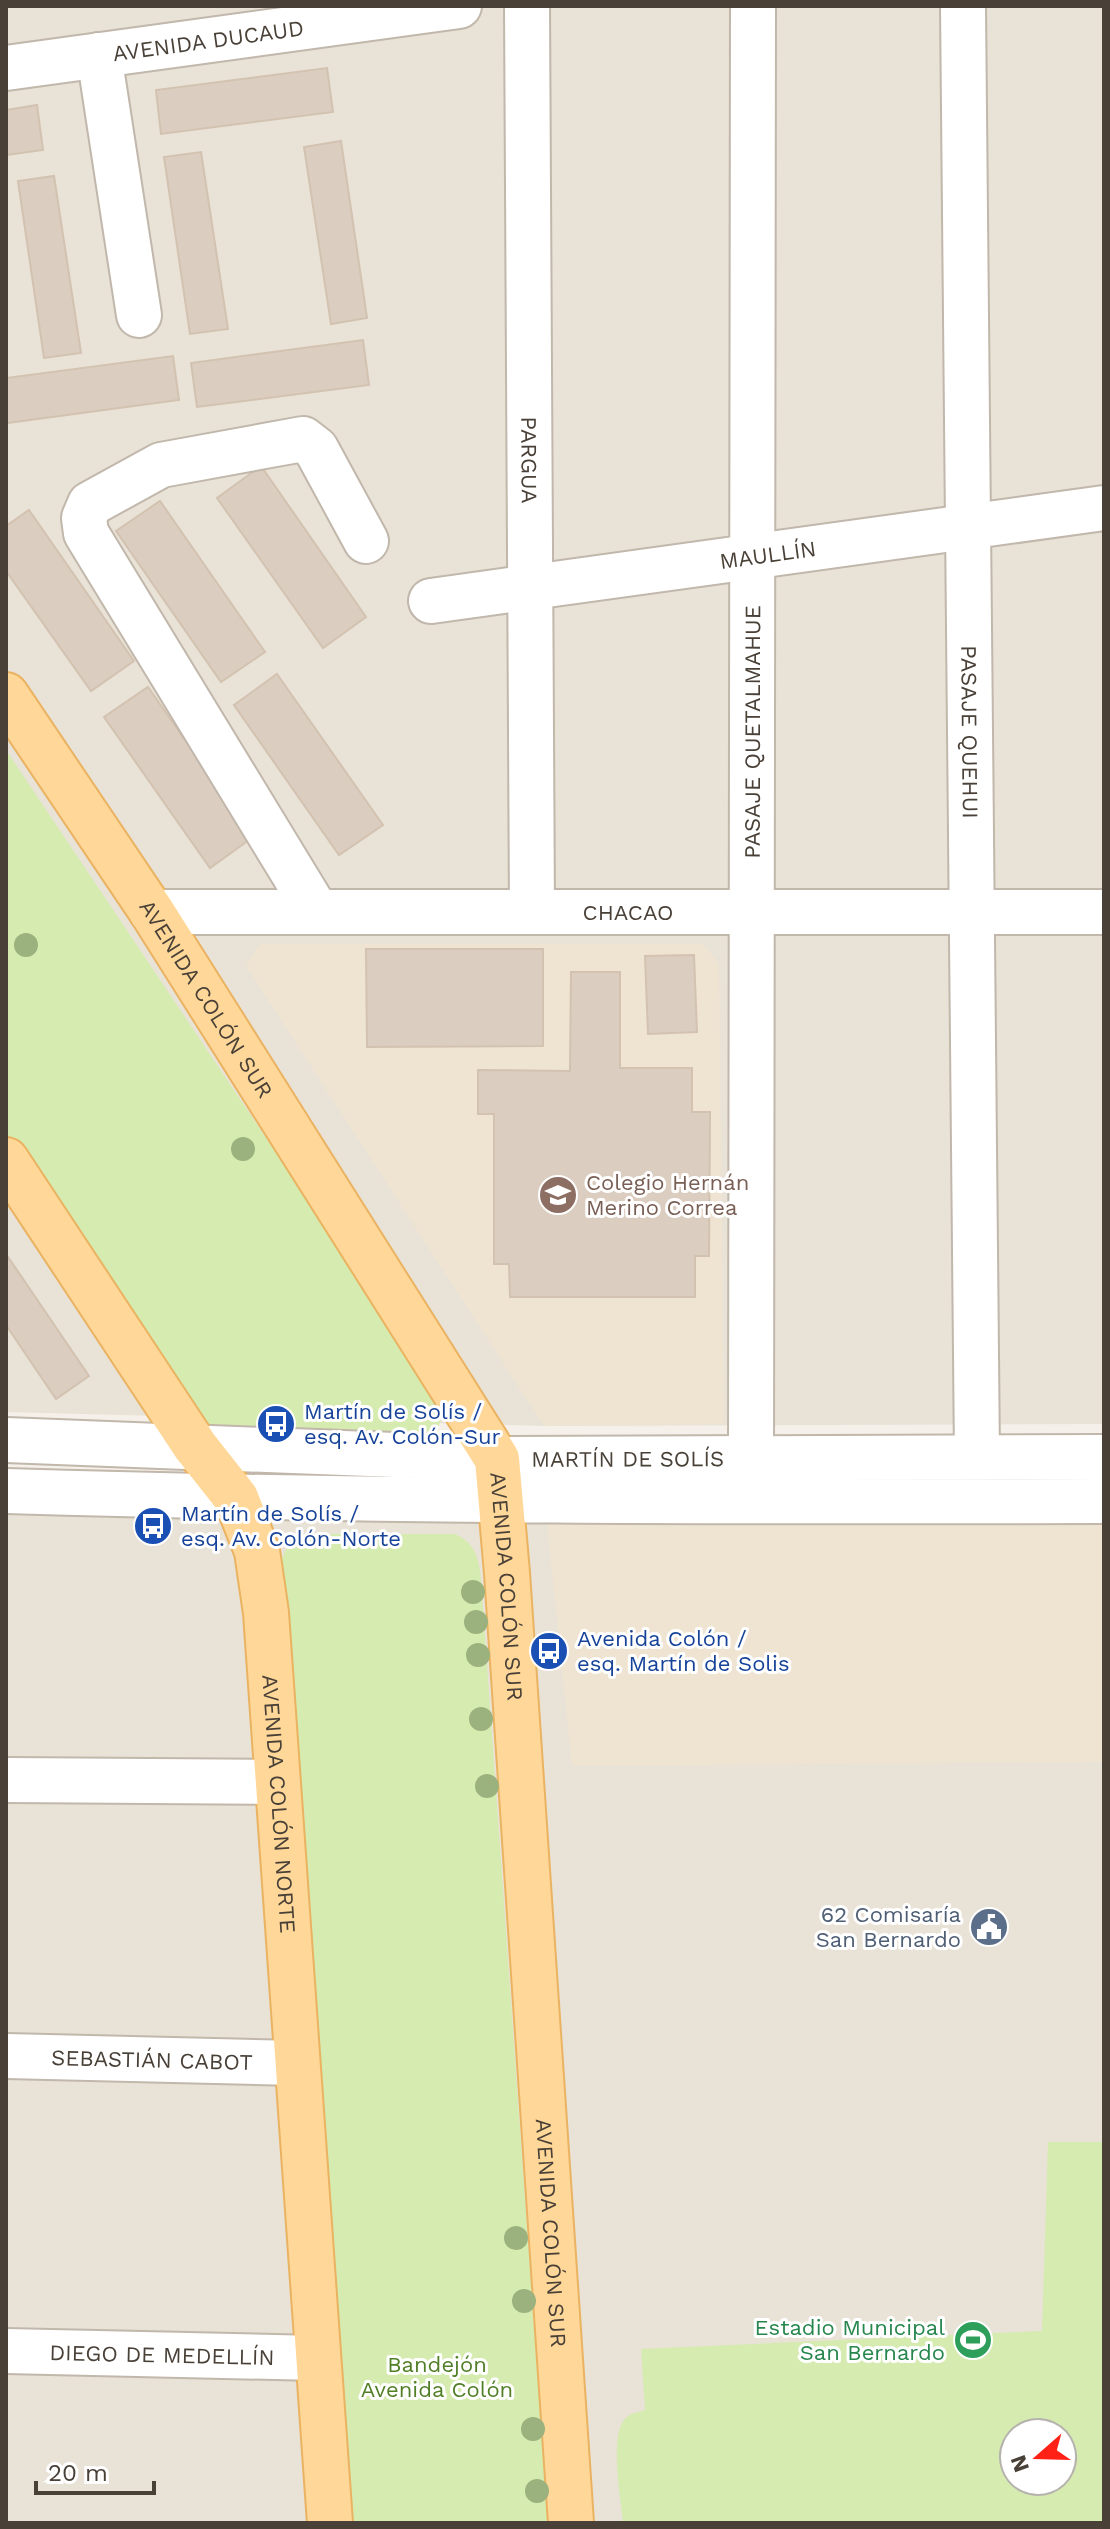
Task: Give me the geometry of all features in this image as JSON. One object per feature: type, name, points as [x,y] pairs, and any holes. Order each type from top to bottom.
[{"type":"main road","name":"AVENIDA COLÓN SUR","points":[[6,695],[152,912],[497,1459],[571,2523]]},
{"type":"main road","name":"AVENIDA COLÓN NORTE","points":[[6,1160],[195,1446],[236,1498],[257,1551],[263,1582],[330,2523]]},
{"type":"street","name":"AVENIDA DUCAUD","points":[[6,68],[459,6]]},
{"type":"street","name":"PARGUA","points":[[527,6],[532,912]]},
{"type":"street","name":"PASAJE QUETALMAHUE","points":[[751,1458],[753,6]]},
{"type":"street","name":"PASAJE QUEHUI","points":[[963,6],[977,1457]]},
{"type":"street","points":[[99,55],[139,315]]},
{"type":"street","points":[[317,912],[86,533],[84,518],[90,504],[161,465],[303,439],[316,449],[366,541]]},
{"type":"street","name":"MAULLÍN","points":[[431,601],[1104,508]]},
{"type":"street","name":"CHACAO","points":[[152,912],[1104,912]]},
{"type":"street","name":"MARTÍN DE SOLÍS","points":[[6,1440],[497,1459],[1104,1457]]},
{"type":"street","name":"MARTÍN DE SOLÍS","points":[[6,1491],[502,1501],[1104,1501]]},
{"type":"street","points":[[6,1780],[277,1782]]},
{"type":"street","name":"SEBASTIÁN CABOT","points":[[6,2056],[296,2063]]},
{"type":"street","name":"DIEGO DE MEDELLÍN","points":[[6,2351],[317,2358]]},
{"type":"shaded area","points":[[6,6],[1104,6],[1104,1424],[544,1426],[6,1412]]},
{"type":"shaded area","name":"Colegio Hernán Merino Correa","points":[[260,944],[703,944],[719,964],[724,1424],[544,1426],[246,966]]},
{"type":"shaded area","points":[[6,1506],[1104,1522],[1104,2523],[6,2523]]},
{"type":"shaded area","points":[[546,1514],[1104,1522],[1104,1762],[572,1766]]},
{"type":"green space","points":[[6,750],[425,1375],[440,1408],[439,1424],[430,1441],[214,1433],[186,1406],[6,1134]]},
{"type":"green space","name":"Bandejón Avenida Colón","points":[[311,1534],[455,1534],[470,1544],[478,1559],[548,2523],[348,2523],[281,1566],[290,1544]]},
{"type":"green space","name":"Estadio Municipal San Bernardo","points":[[1048,2142],[1104,2142],[1104,2523],[623,2523],[617,2467],[618,2436],[621,2424],[627,2417],[645,2410],[641,2349],[1042,2331]]},
{"type":"building","points":[[327,68],[333,112],[161,134],[156,90]]},
{"type":"building","points":[[37,105],[43,150],[6,155],[6,110]]},
{"type":"building","points":[[341,141],[367,318],[331,324],[304,147]]},
{"type":"building","points":[[201,152],[228,329],[190,334],[164,157]]},
{"type":"building","points":[[54,176],[81,353],[44,358],[18,181]]},
{"type":"building","points":[[363,340],[369,385],[197,407],[191,363]]},
{"type":"building","points":[[173,356],[179,400],[7,423],[6,378]]},
{"type":"building","points":[[261,466],[366,617],[323,648],[217,498]]},
{"type":"building","points":[[160,501],[265,652],[221,682],[116,531]]},
{"type":"building","points":[[29,510],[134,661],[91,691],[6,571],[6,526]]},
{"type":"building","points":[[277,674],[383,825],[339,855],[234,705]]},
{"type":"building","points":[[148,687],[253,837],[210,868],[104,717]]},
{"type":"building","points":[[366,949],[543,949],[543,1046],[367,1047]]},
{"type":"building","points":[[694,955],[697,1032],[648,1034],[645,956]]},
{"type":"building","points":[[571,972],[620,972],[620,1068],[692,1068],[692,1112],[710,1112],[709,1256],[695,1256],[695,1297],[510,1297],[509,1264],[494,1264],[494,1114],[478,1114],[478,1070],[570,1071]]},
{"type":"building","points":[[6,1254],[89,1376],[56,1399],[6,1325]]},
{"type":"place","name":"Colegio Hernán Merino Correa","points":[[558,1195]]},
{"type":"place","name":"Martín de Solís / esq. Av. Colón-Sur","points":[[276,1424]]},
{"type":"place","name":"Martín de Solís / esq. Av. Colón-Norte","points":[[153,1526]]},
{"type":"place","name":"Avenida Colón / esq. Martín de Solis","points":[[549,1651]]},
{"type":"place","name":"62 Comisaría San Bernardo","points":[[989,1927]]},
{"type":"place","name":"Estadio Municipal San Bernardo","points":[[973,2340]]}]
